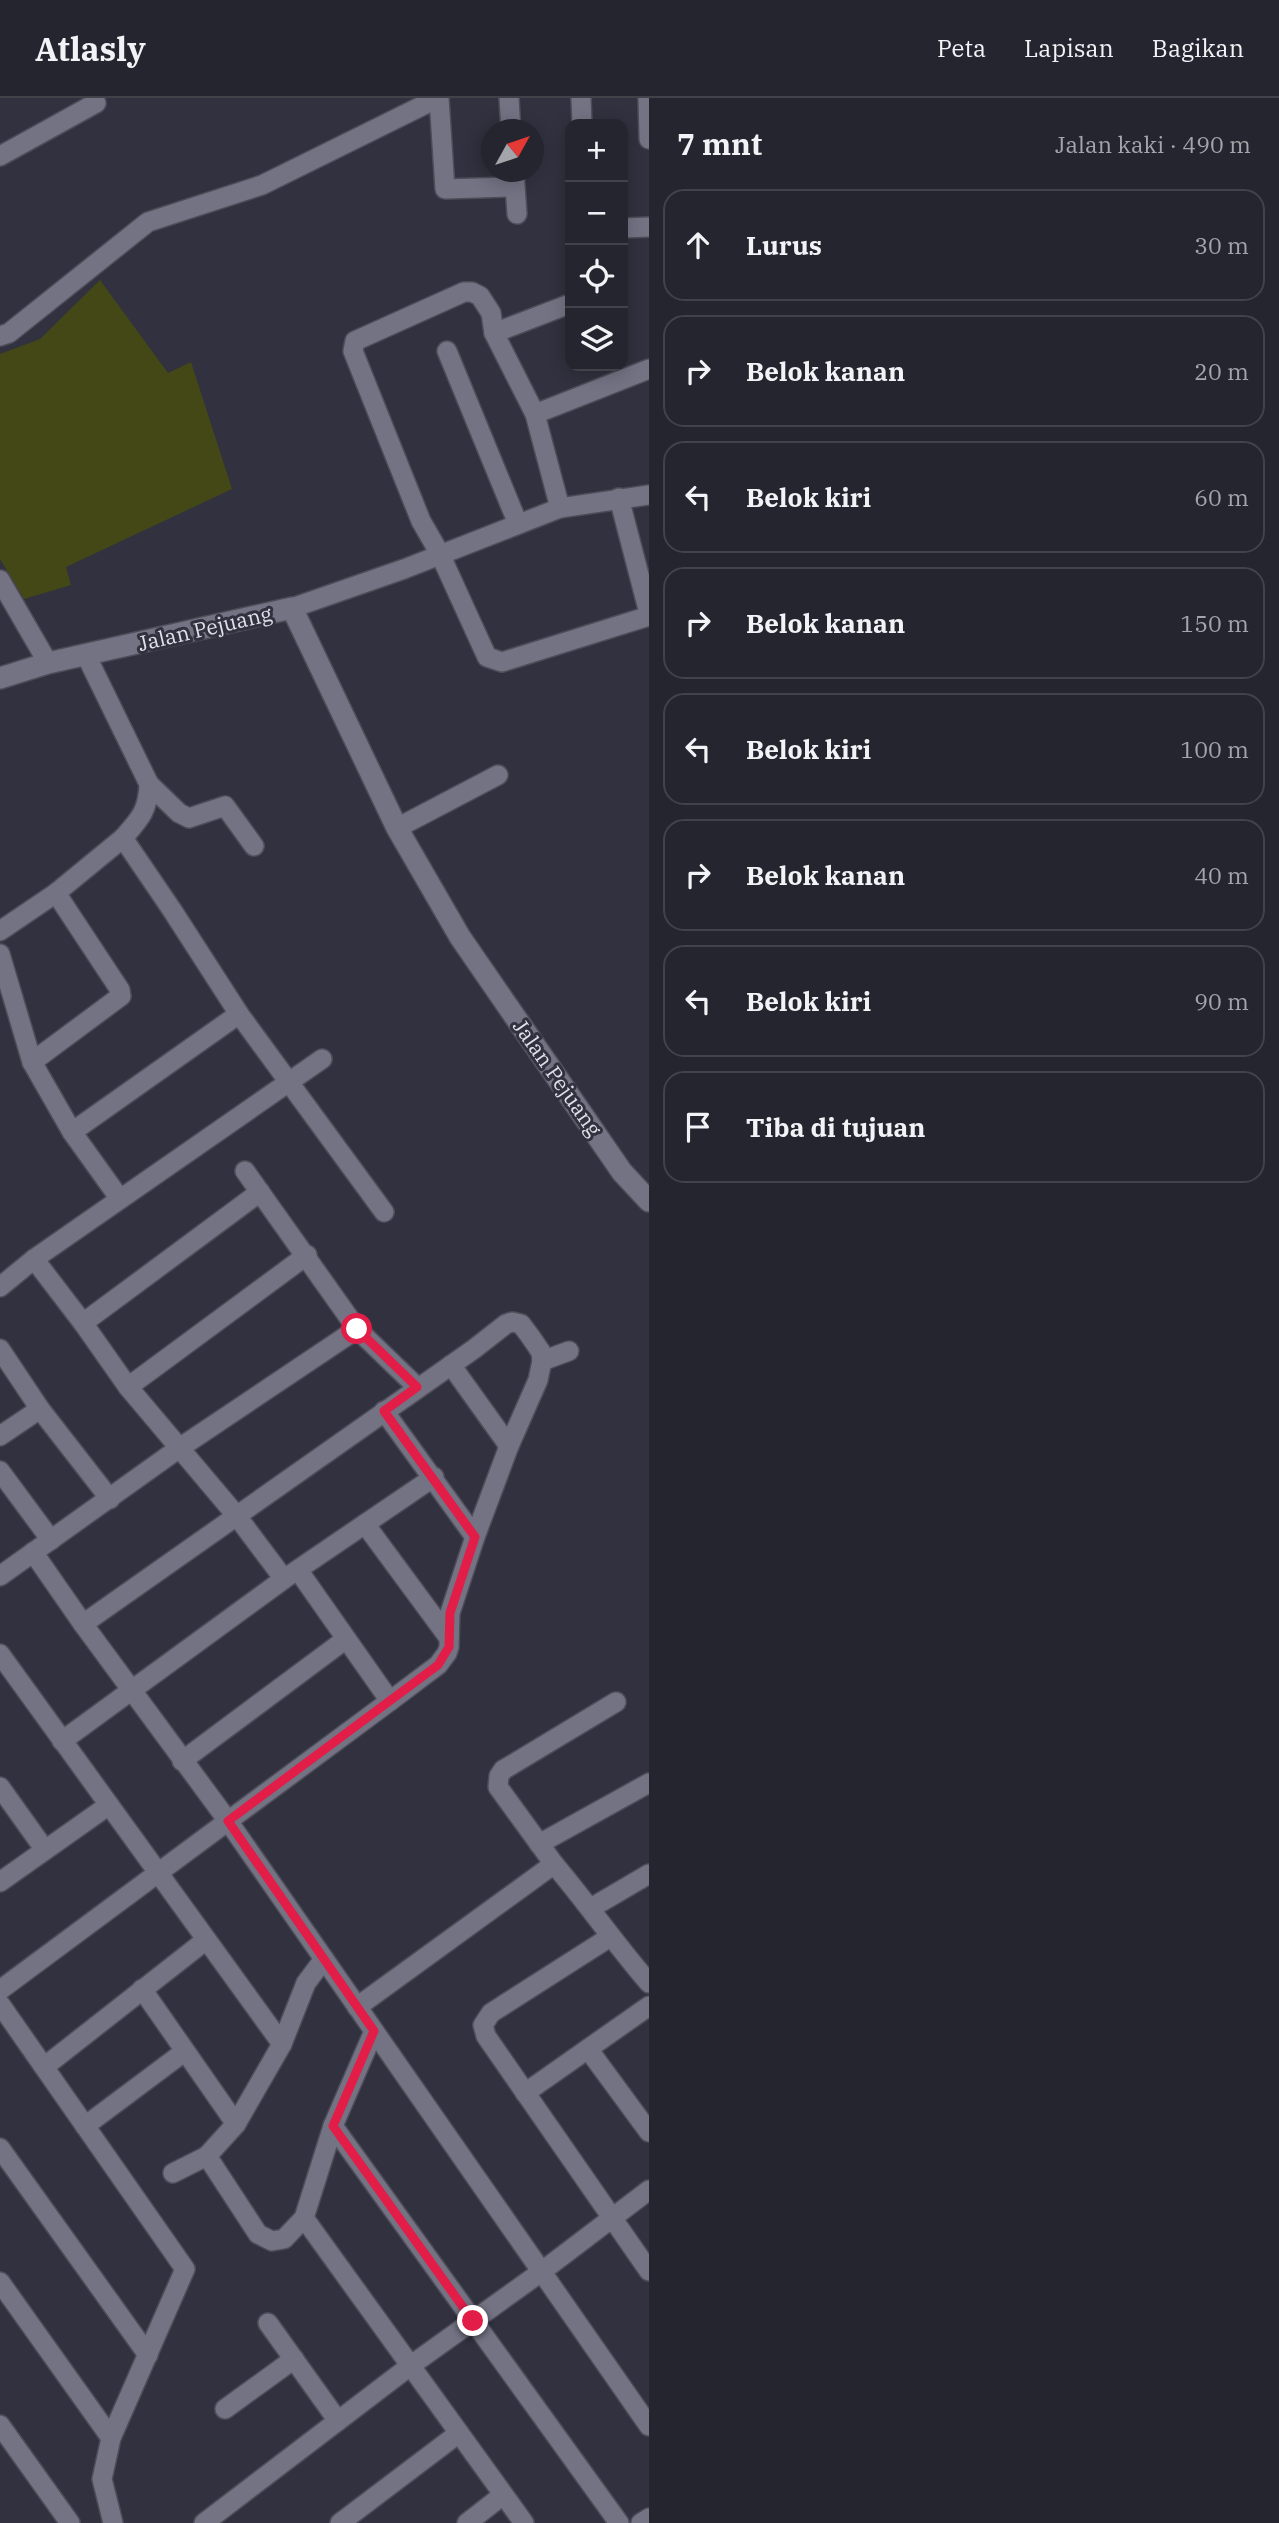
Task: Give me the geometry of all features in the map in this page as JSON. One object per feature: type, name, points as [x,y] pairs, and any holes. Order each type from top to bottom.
[{"type":"street","points":[[0,336],[9,332],[148,222],[262,185],[438,98],[445,190],[494,182]]},
{"type":"street","points":[[509,98],[510,119]]},
{"type":"street","points":[[581,98],[582,119]]},
{"type":"street","points":[[648,98],[649,139]]},
{"type":"street","points":[[0,156],[96,103]]},
{"type":"street","points":[[512,182],[517,214]]},
{"type":"street","points":[[628,228],[649,227]]},
{"type":"street","points":[[561,508],[535,414],[494,333],[491,313],[477,293],[468,292],[360,338],[353,346],[421,521],[440,554],[484,654],[496,662],[537,653],[649,615],[619,498]]},
{"type":"street","points":[[494,333],[565,306]]},
{"type":"street","points":[[447,351],[519,524]]},
{"type":"street","points":[[535,414],[649,369]]},
{"type":"street","points":[[292,608],[561,508],[649,495]]},
{"type":"street","points":[[0,580],[48,663]]},
{"type":"street","name":"Jalan Pejuang","points":[[0,678],[48,663],[292,608],[397,828],[460,937],[622,1172],[649,1201]]},
{"type":"street","points":[[86,655],[149,784],[179,813],[188,818],[225,806],[254,846]]},
{"type":"street","points":[[397,828],[498,775]]},
{"type":"street","points":[[0,931],[56,893],[123,838],[145,811],[149,801],[149,784]]},
{"type":"street","points":[[123,838],[239,1014],[384,1212]]},
{"type":"street","points":[[32,1062],[121,996],[120,990],[56,893]]},
{"type":"street","points":[[0,954],[32,1062],[72,1132],[120,1199]]},
{"type":"street","points":[[72,1132],[239,1014]]},
{"type":"street","points":[[0,1287],[34,1259],[322,1059]]},
{"type":"street","points":[[245,1171],[357,1329],[417,1387]]},
{"type":"street","points":[[83,1323],[260,1192]]},
{"type":"street","points":[[128,1387],[307,1255]]},
{"type":"street","points":[[34,1259],[128,1387],[178,1449],[346,1639],[390,1701]]},
{"type":"street","points":[[0,1990],[438,1665],[447,1653],[450,1613],[475,1537],[509,1446],[538,1380],[541,1352],[521,1324],[506,1324],[83,1624]]},
{"type":"street","points":[[0,1576],[178,1449],[357,1329]]},
{"type":"street","points":[[0,1349],[40,1409],[110,1499]]},
{"type":"street","points":[[542,1361],[569,1351]]},
{"type":"street","points":[[450,1365],[509,1446]]},
{"type":"street","points":[[0,1436],[40,1409]]},
{"type":"street","points":[[384,1411],[475,1537]]},
{"type":"street","points":[[0,1471],[51,1540]]},
{"type":"street","points":[[62,1741],[291,1574],[434,1477]]},
{"type":"street","points":[[365,1524],[449,1639]]},
{"type":"street","points":[[33,1552],[228,1821],[649,2426]]},
{"type":"street","points":[[182,1761],[346,1639]]},
{"type":"street","points":[[4,1666],[62,1741],[282,2044]]},
{"type":"street","points":[[616,1702],[503,1770],[499,1776],[498,1787],[554,1864],[591,1908],[610,1937],[649,1983]]},
{"type":"street","points":[[539,1844],[649,1783]]},
{"type":"street","points":[[0,1788],[45,1850]]},
{"type":"street","points":[[0,1882],[109,1805]]},
{"type":"street","points":[[357,2007],[554,1864]]},
{"type":"street","points":[[591,1908],[649,1874]]},
{"type":"street","points":[[610,1937],[491,2013],[483,2025],[486,2036],[649,2271]]},
{"type":"street","points":[[44,2067],[206,1940]]},
{"type":"street","points":[[173,2173],[207,2156],[236,2124],[282,2044],[306,1983],[324,1959]]},
{"type":"street","points":[[142,1989],[236,2124]]},
{"type":"street","points":[[0,2004],[186,2269],[111,2438],[102,2479],[113,2523]]},
{"type":"street","points":[[525,2093],[649,2006]]},
{"type":"street","points":[[207,2156],[258,2234],[272,2242],[284,2239],[303,2218],[333,2126],[374,2031]]},
{"type":"street","points":[[588,2049],[649,2132]]},
{"type":"street","points":[[85,2126],[184,2052]]},
{"type":"street","points":[[333,2126],[620,2523]]},
{"type":"street","points":[[0,2148],[148,2355]]},
{"type":"street","points":[[204,2523],[410,2366],[649,2190]]},
{"type":"street","points":[[303,2218],[524,2523]]},
{"type":"street","points":[[0,2282],[111,2438]]},
{"type":"street","points":[[268,2323],[338,2421]]},
{"type":"street","points":[[225,2409],[294,2358]]},
{"type":"street","points":[[0,2425],[70,2523]]},
{"type":"street","points":[[340,2523],[459,2433]]},
{"type":"street","points":[[467,2523],[503,2495]]},
{"type":"street","points":[[642,2523],[649,2518]]},
{"type":"green space","points":[[100,280],[168,373],[191,362],[232,489],[66,567],[71,585],[24,599],[0,559],[0,354],[40,339]]},
{"type":"route","points":[[357,1329],[417,1387],[384,1411],[475,1537],[450,1613],[449,1647],[438,1665],[228,1821],[374,2031],[333,2126],[473,2321]]}]
